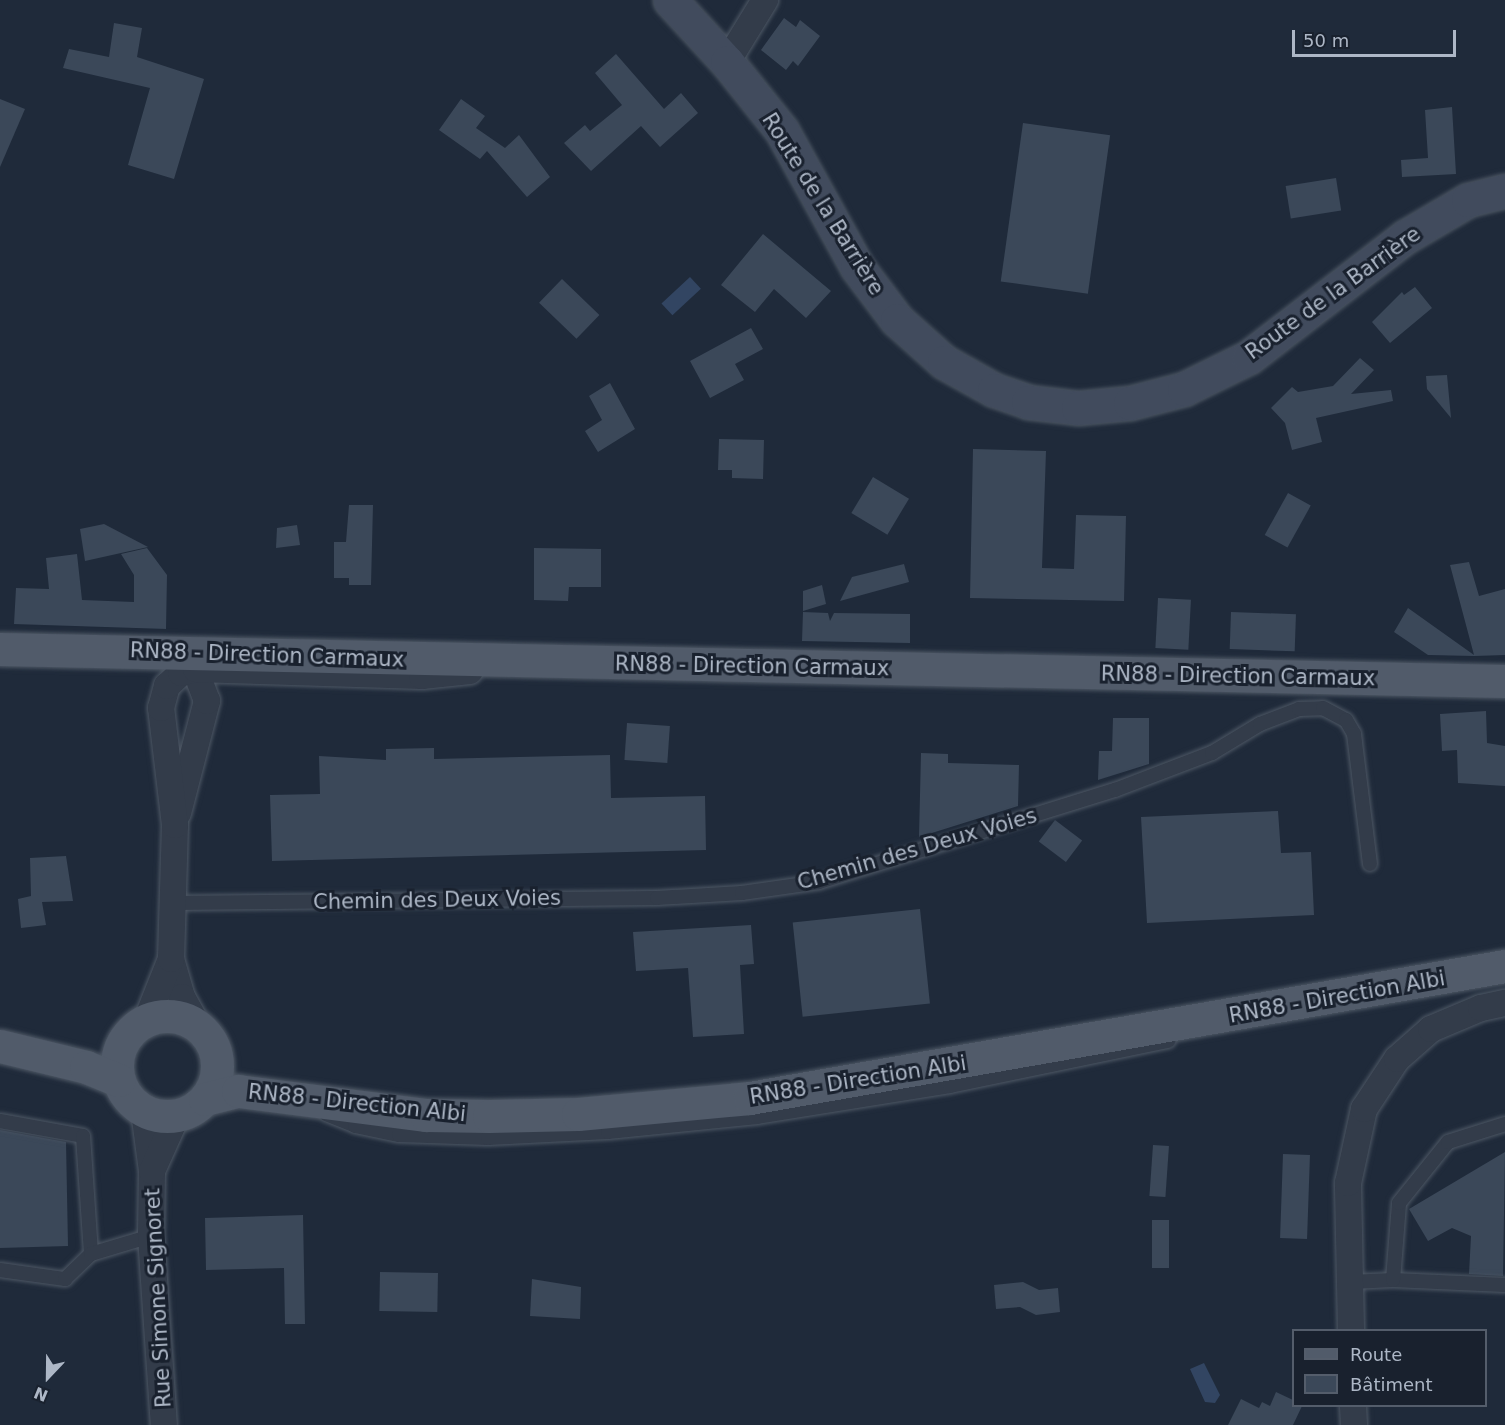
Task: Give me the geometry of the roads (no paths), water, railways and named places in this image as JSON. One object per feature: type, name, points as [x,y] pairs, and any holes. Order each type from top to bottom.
[{"type":"main road","name":"RN88 - Direction Carmaux","points":[[0,649],[192,661],[557,662],[1505,681]]},
{"type":"main road","name":"RN88 - Direction Albi","points":[[205,1099],[238,1091],[277,1094],[426,1115],[478,1116],[579,1114],[716,1101],[916,1071],[1505,966]]},
{"type":"main road","points":[[164,1015],[182,1017],[198,1026],[212,1045],[218,1069],[205,1099],[177,1115],[144,1111],[133,1103],[118,1080],[118,1051],[124,1038],[147,1019],[164,1015]]},
{"type":"main road","points":[[0,1046],[86,1067],[118,1080]]},
{"type":"street","name":"Route de la Barrière","points":[[670,0],[728,62],[782,131],[857,267],[897,320],[944,362],[994,390],[1029,402],[1088,407],[1130,403],[1184,389],[1249,357],[1405,237],[1468,200],[1505,191]]},
{"type":"street","points":[[728,62],[765,0]]},
{"type":"street","points":[[175,825],[207,701],[192,661],[167,686],[161,708],[175,825],[171,959],[182,997],[198,1026]]},
{"type":"street","points":[[147,1019],[171,959]]},
{"type":"street","points":[[1351,1329],[1352,1282],[1348,1183],[1365,1109],[1397,1059],[1431,1029],[1481,1008],[1505,1003]]},
{"type":"street","name":"Rue Simone Signoret","points":[[144,1111],[153,1171],[151,1236],[164,1425]]},
{"type":"street","name":"Rue Simone Signoret","points":[[153,1171],[177,1115]]},
{"type":"street","points":[[1353,1407],[1353,1425]]},
{"type":"lane","name":"Chemin des Deux Voies","points":[[173,903],[657,898],[742,893],[819,882],[1115,790],[1212,753],[1260,724],[1299,709],[1323,708],[1346,720],[1354,734],[1370,864]]},
{"type":"lane","points":[[0,1121],[83,1136],[91,1254]]},
{"type":"lane","points":[[1393,1280],[1399,1203],[1448,1142],[1505,1124]]},
{"type":"lane","points":[[0,1270],[65,1279],[91,1254],[151,1236]]},
{"type":"lane","points":[[1352,1282],[1393,1280],[1505,1285]]},
{"type":"water","points":[[690,277],[701,289],[672,315],[661,304]]},
{"type":"water","points":[[1204,1363],[1220,1395],[1215,1403],[1205,1402],[1190,1369]]}]
